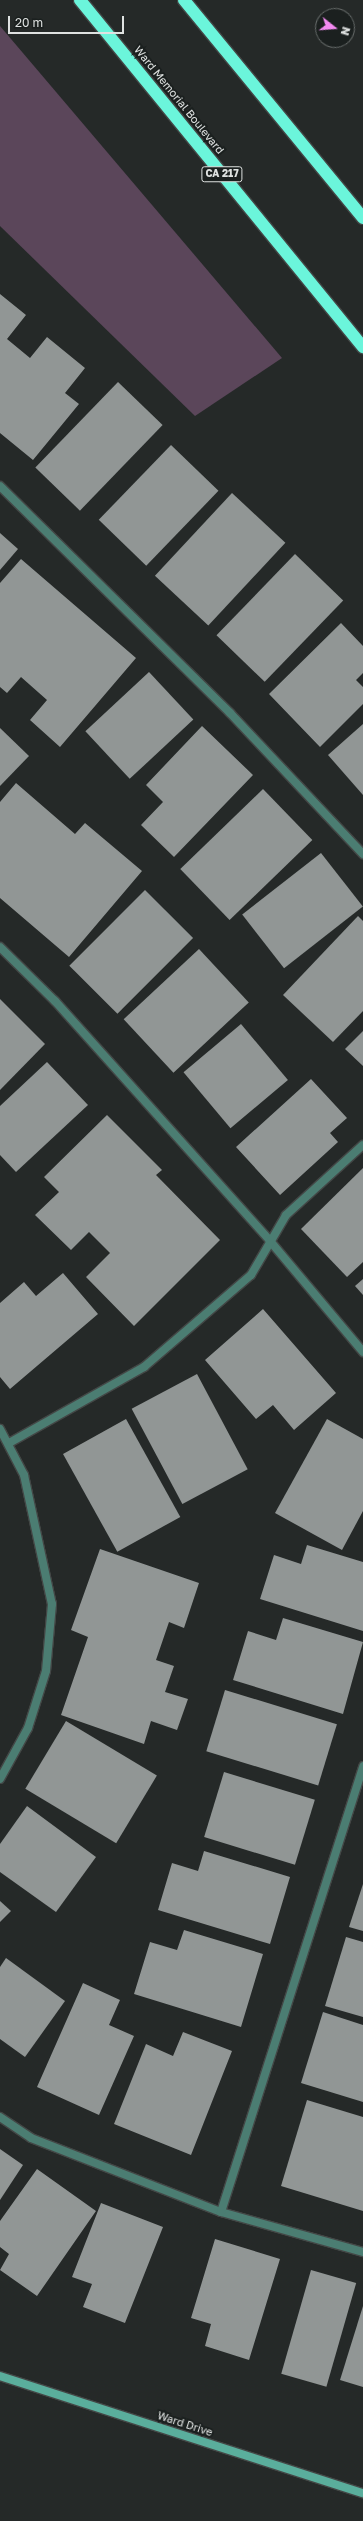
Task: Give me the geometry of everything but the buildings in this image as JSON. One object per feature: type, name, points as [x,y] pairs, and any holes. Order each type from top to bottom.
[{"type":"highway","name":"Ward Memorial Boulevard","points":[[80,0],[363,347]]},
{"type":"highway","points":[[184,0],[363,218]]},
{"type":"street","points":[[0,486],[230,713],[363,854]]},
{"type":"street","points":[[0,947],[55,1001],[270,1241],[363,1352]]},
{"type":"street","points":[[9,1443],[144,1367],[251,1275],[286,1215],[363,1145]]},
{"type":"street","points":[[0,1429],[9,1443],[24,1475],[52,1604],[46,1671],[28,1728],[0,1779]]},
{"type":"street","points":[[221,2212],[363,1766]]},
{"type":"street","points":[[0,2116],[31,2138],[221,2212],[363,2252]]},
{"type":"street","name":"Ward Drive","points":[[0,2376],[363,2493]]},
{"type":"shaded area","points":[[0,26],[282,358],[195,416],[0,226]]}]
